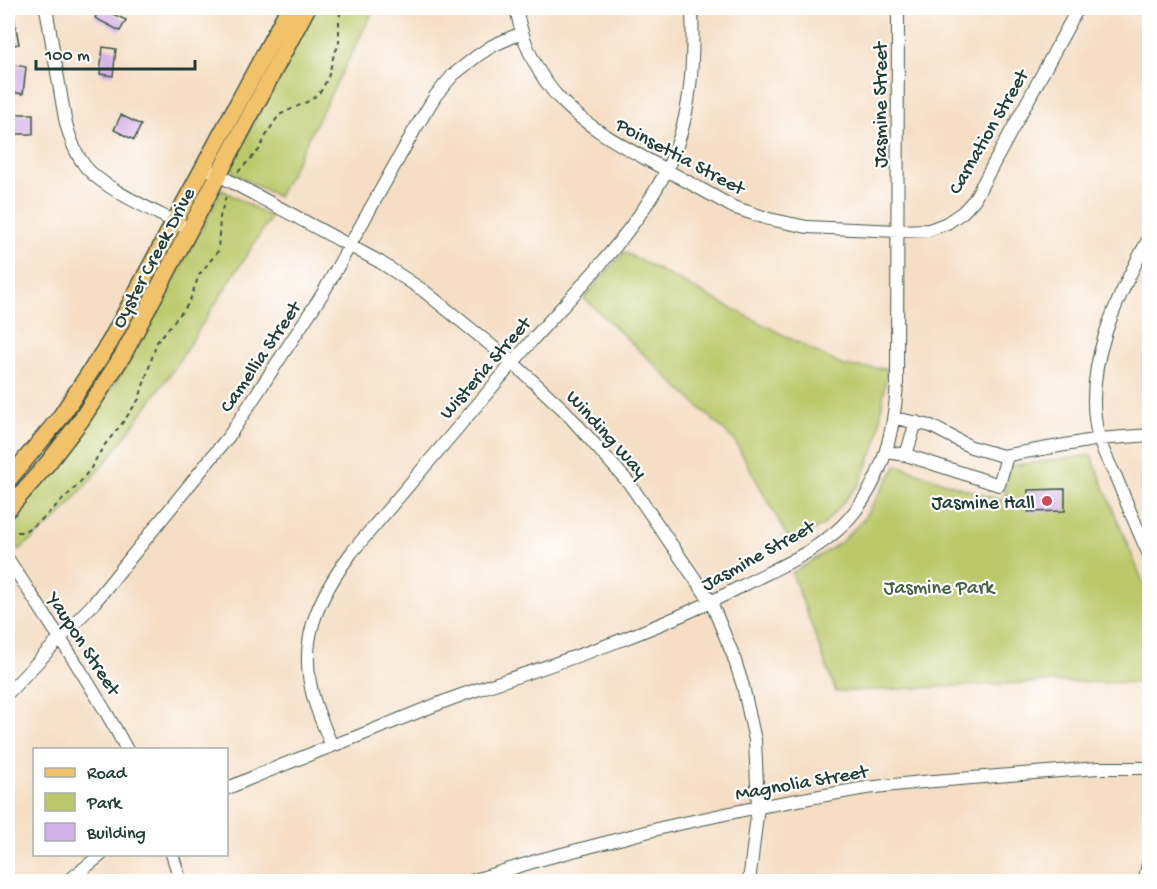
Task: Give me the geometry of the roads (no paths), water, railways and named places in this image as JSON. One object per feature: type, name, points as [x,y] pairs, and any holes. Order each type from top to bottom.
[{"type":"main road","name":"Oyster Creek Drive","points":[[8,480],[59,419],[104,351],[175,221],[218,175],[289,8]]},
{"type":"main road","name":"Oyster Creek Drive","points":[[8,509],[81,420],[123,355],[307,8]]},
{"type":"street","points":[[46,8],[65,119],[69,136],[77,153],[87,168],[100,180],[190,230]]},
{"type":"street","name":"Poinsettia Street","points":[[516,8],[521,33],[544,80],[569,110],[597,131],[733,207],[769,219],[826,229],[898,231]]},
{"type":"street","name":"Wisteria Street","points":[[332,746],[315,702],[310,680],[310,638],[321,599],[352,552],[636,219],[667,170],[687,110],[692,78],[692,8]]},
{"type":"street","name":"Jasmine Street","points":[[228,788],[473,691],[593,651],[667,623],[824,541],[843,524],[862,500],[879,472],[895,418],[898,8]]},
{"type":"street","name":"Carnation Street","points":[[898,231],[929,230],[947,223],[963,212],[974,200],[1078,8]]},
{"type":"street","name":"Camellia Street","points":[[8,693],[94,603],[229,436],[324,293],[436,95],[453,75],[477,56],[492,46],[521,33]]},
{"type":"street","name":"Winding Way","points":[[218,175],[380,262],[424,291],[513,363],[564,410],[629,483],[711,602],[743,686],[755,740],[759,807],[749,882]]},
{"type":"street","points":[[1149,236],[1113,310],[1102,346],[1095,393],[1099,439],[1149,557]]},
{"type":"street","points":[[895,418],[931,426],[984,452],[1007,456],[1099,439],[1149,435]]},
{"type":"street","points":[[906,456],[916,422]]},
{"type":"street","points":[[886,452],[999,484],[1007,456]]},
{"type":"street","name":"Yaupon Street","points":[[8,559],[60,638],[127,748]]},
{"type":"street","name":"Magnolia Street","points":[[468,882],[539,860],[665,827],[866,788],[1098,768],[1149,768]]},
{"type":"street","points":[[67,882],[101,856]]},
{"type":"street","points":[[172,856],[181,882]]},
{"type":"street","points":[[1144,882],[1149,856]]},
{"type":"place","name":"Jasmine Hall","points":[[1047,501]]},
{"type":"park label","name":"Jasmine Park","points":[[939,586]]}]
